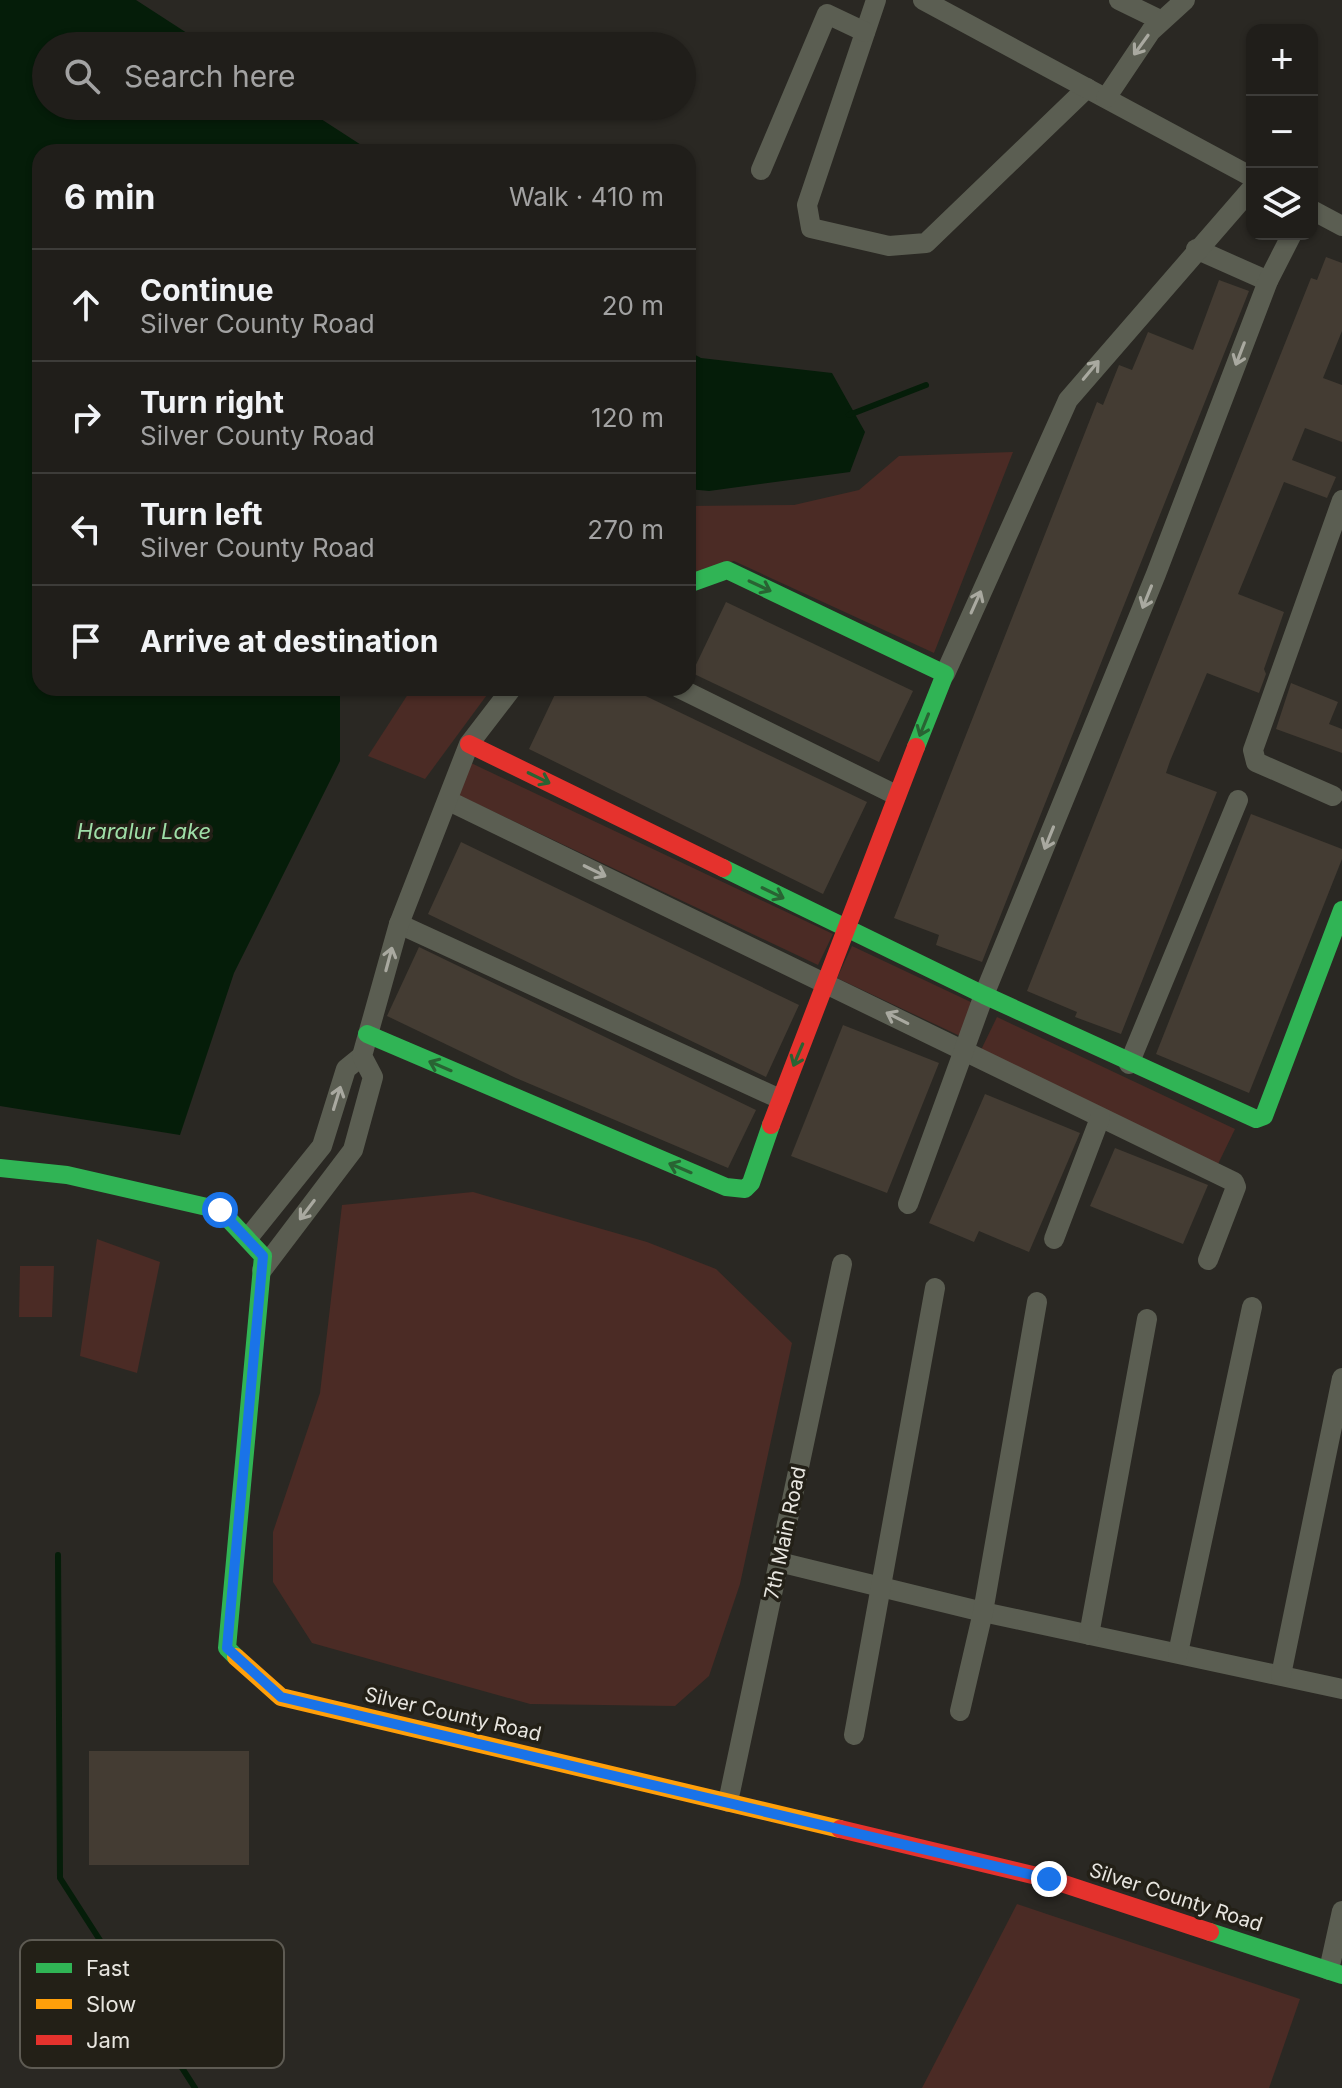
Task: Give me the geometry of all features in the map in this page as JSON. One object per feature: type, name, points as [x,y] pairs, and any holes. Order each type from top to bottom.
[{"type":"street","points":[[876,0],[807,205],[811,228],[889,246],[926,243],[1087,88]]},
{"type":"street","points":[[923,0],[1246,174]]},
{"type":"street","points":[[1119,0],[1160,20]]},
{"type":"street","points":[[1106,98],[1160,20],[1185,0]]},
{"type":"street","points":[[761,170],[827,14],[865,32]]},
{"type":"street","points":[[367,1034],[735,1189],[745,1189],[751,1183],[780,1099],[828,984],[845,928],[945,674],[1068,400],[1246,195]]},
{"type":"street","points":[[1318,213],[1342,226]]},
{"type":"street","points":[[908,1204],[966,1052],[984,995],[1156,574],[1268,281],[1289,240]]},
{"type":"street","points":[[1196,249],[1268,281]]},
{"type":"street","points":[[1333,796],[1256,762],[1253,750],[1342,500]]},
{"type":"street","points":[[696,581],[727,570],[945,674]]},
{"type":"street","points":[[248,1238],[322,1146],[346,1069],[362,1056],[399,924],[469,744],[506,696]]},
{"type":"street","points":[[695,696],[896,795]]},
{"type":"street","points":[[469,744],[1129,1064],[1261,1119],[1342,910]]},
{"type":"street","points":[[1129,1064],[1238,800]]},
{"type":"street","points":[[449,801],[1235,1183],[1208,1260]]},
{"type":"street","points":[[399,924],[780,1099]]},
{"type":"street","points":[[262,1270],[353,1150],[373,1077],[362,1056]]},
{"type":"street","points":[[1054,1239],[1100,1118]]},
{"type":"street","name":"Silver County Road","points":[[0,1168],[67,1175],[220,1210],[263,1256],[227,1648],[281,1697],[1049,1879],[1336,1972]]},
{"type":"street","name":"7th Main Road","points":[[728,1802],[842,1264]]},
{"type":"street","points":[[854,1735],[935,1288]]},
{"type":"street","points":[[960,1711],[983,1612],[1037,1302]]},
{"type":"street","points":[[1178,1653],[1252,1307]]},
{"type":"street","points":[[1089,1635],[1147,1319]]},
{"type":"street","points":[[1281,1675],[1342,1378]]},
{"type":"street","points":[[779,1562],[983,1612],[1342,1689]]},
{"type":"street","points":[[1336,1972],[1342,1911]]},
{"type":"shaded area","points":[[1013,452],[934,653],[734,561],[696,573],[696,506],[794,505],[859,490],[899,456]]},
{"type":"shaded area","points":[[407,696],[486,696],[425,779],[368,756]]},
{"type":"shaded area","points":[[471,763],[833,934],[818,965],[456,794]]},
{"type":"shaded area","points":[[852,946],[975,1004],[960,1036],[837,978]]},
{"type":"shaded area","points":[[997,1017],[1235,1129],[1218,1164],[980,1052]]},
{"type":"shaded area","points":[[473,1192],[647,1242],[716,1269],[792,1343],[740,1584],[709,1676],[675,1706],[530,1704],[312,1643],[273,1582],[273,1532],[320,1393],[342,1205]]},
{"type":"shaded area","points":[[97,1239],[160,1262],[137,1373],[80,1356]]},
{"type":"shaded area","points":[[20,1266],[54,1266],[52,1317],[19,1317]]},
{"type":"shaded area","points":[[1017,1904],[1300,1999],[1269,2088],[922,2088]]},
{"type":"water","name":"Haralur Lake","points":[[0,0],[136,0],[185,32],[32,32],[32,120],[323,120],[360,144],[32,144],[32,696],[340,696],[340,761],[234,973],[180,1135],[0,1106]]},
{"type":"water","points":[[696,355],[832,373],[865,432],[850,472],[709,491],[696,490]]},
{"type":"building","points":[[1326,257],[1342,263],[1342,331],[1323,378],[1342,385],[1342,442],[1305,428],[1292,460],[1336,477],[1327,498],[1284,482],[1238,594],[1284,612],[1259,693],[1207,673],[1170,761],[1166,773],[1217,792],[1121,1034],[1075,1017],[1077,1012],[1027,991],[1311,278],[1317,280]]},
{"type":"building","points":[[1219,280],[1249,291],[982,962],[936,945],[939,935],[894,918],[1097,402],[1103,405],[1119,365],[1132,370],[1148,332],[1193,350]]},
{"type":"building","points":[[726,602],[913,691],[879,762],[696,675],[696,665]]},
{"type":"building","points":[[1291,683],[1338,702],[1329,724],[1342,729],[1342,753],[1276,729]]},
{"type":"building","points":[[554,696],[646,696],[867,802],[823,894],[529,749]]},
{"type":"building","points":[[1251,814],[1342,849],[1342,859],[1249,1093],[1156,1054]]},
{"type":"building","points":[[461,842],[799,1005],[766,1077],[428,914]]},
{"type":"building","points":[[419,947],[756,1110],[728,1168],[516,1078],[387,1016]]},
{"type":"building","points":[[843,1025],[939,1063],[887,1193],[791,1156]]},
{"type":"building","points":[[985,1094],[1080,1133],[1029,1252],[979,1231],[974,1242],[929,1223]]},
{"type":"building","points":[[1115,1148],[1208,1185],[1183,1244],[1090,1206]]},
{"type":"building","points":[[89,1751],[249,1751],[249,1865],[89,1865]]},
{"type":"waterway","points":[[849,415],[926,385]]},
{"type":"waterway","points":[[58,1555],[60,1878],[100,1940]]},
{"type":"waterway","points":[[182,2068],[195,2088]]},
{"type":"traffic: fast","points":[[696,581],[727,570],[945,674],[916,747]]},
{"type":"traffic: fast","points":[[723,868],[984,995],[1256,1119],[1264,1116],[1342,910]]},
{"type":"traffic: fast","points":[[367,1034],[726,1187],[745,1189],[751,1183],[771,1125]]},
{"type":"traffic: fast","points":[[0,1168],[67,1175],[220,1210],[263,1256],[227,1648],[236,1657]]},
{"type":"traffic: fast","points":[[1210,1932],[1342,1975]]},
{"type":"traffic: slow","points":[[236,1657],[281,1697],[840,1829]]},
{"type":"traffic: jam","points":[[469,744],[723,868]]},
{"type":"traffic: jam","points":[[771,1125],[916,747]]},
{"type":"traffic: jam","points":[[840,1829],[1049,1879],[1210,1932]]},
{"type":"route","points":[[220,1210],[263,1256],[227,1648],[281,1697],[1049,1879]]}]
